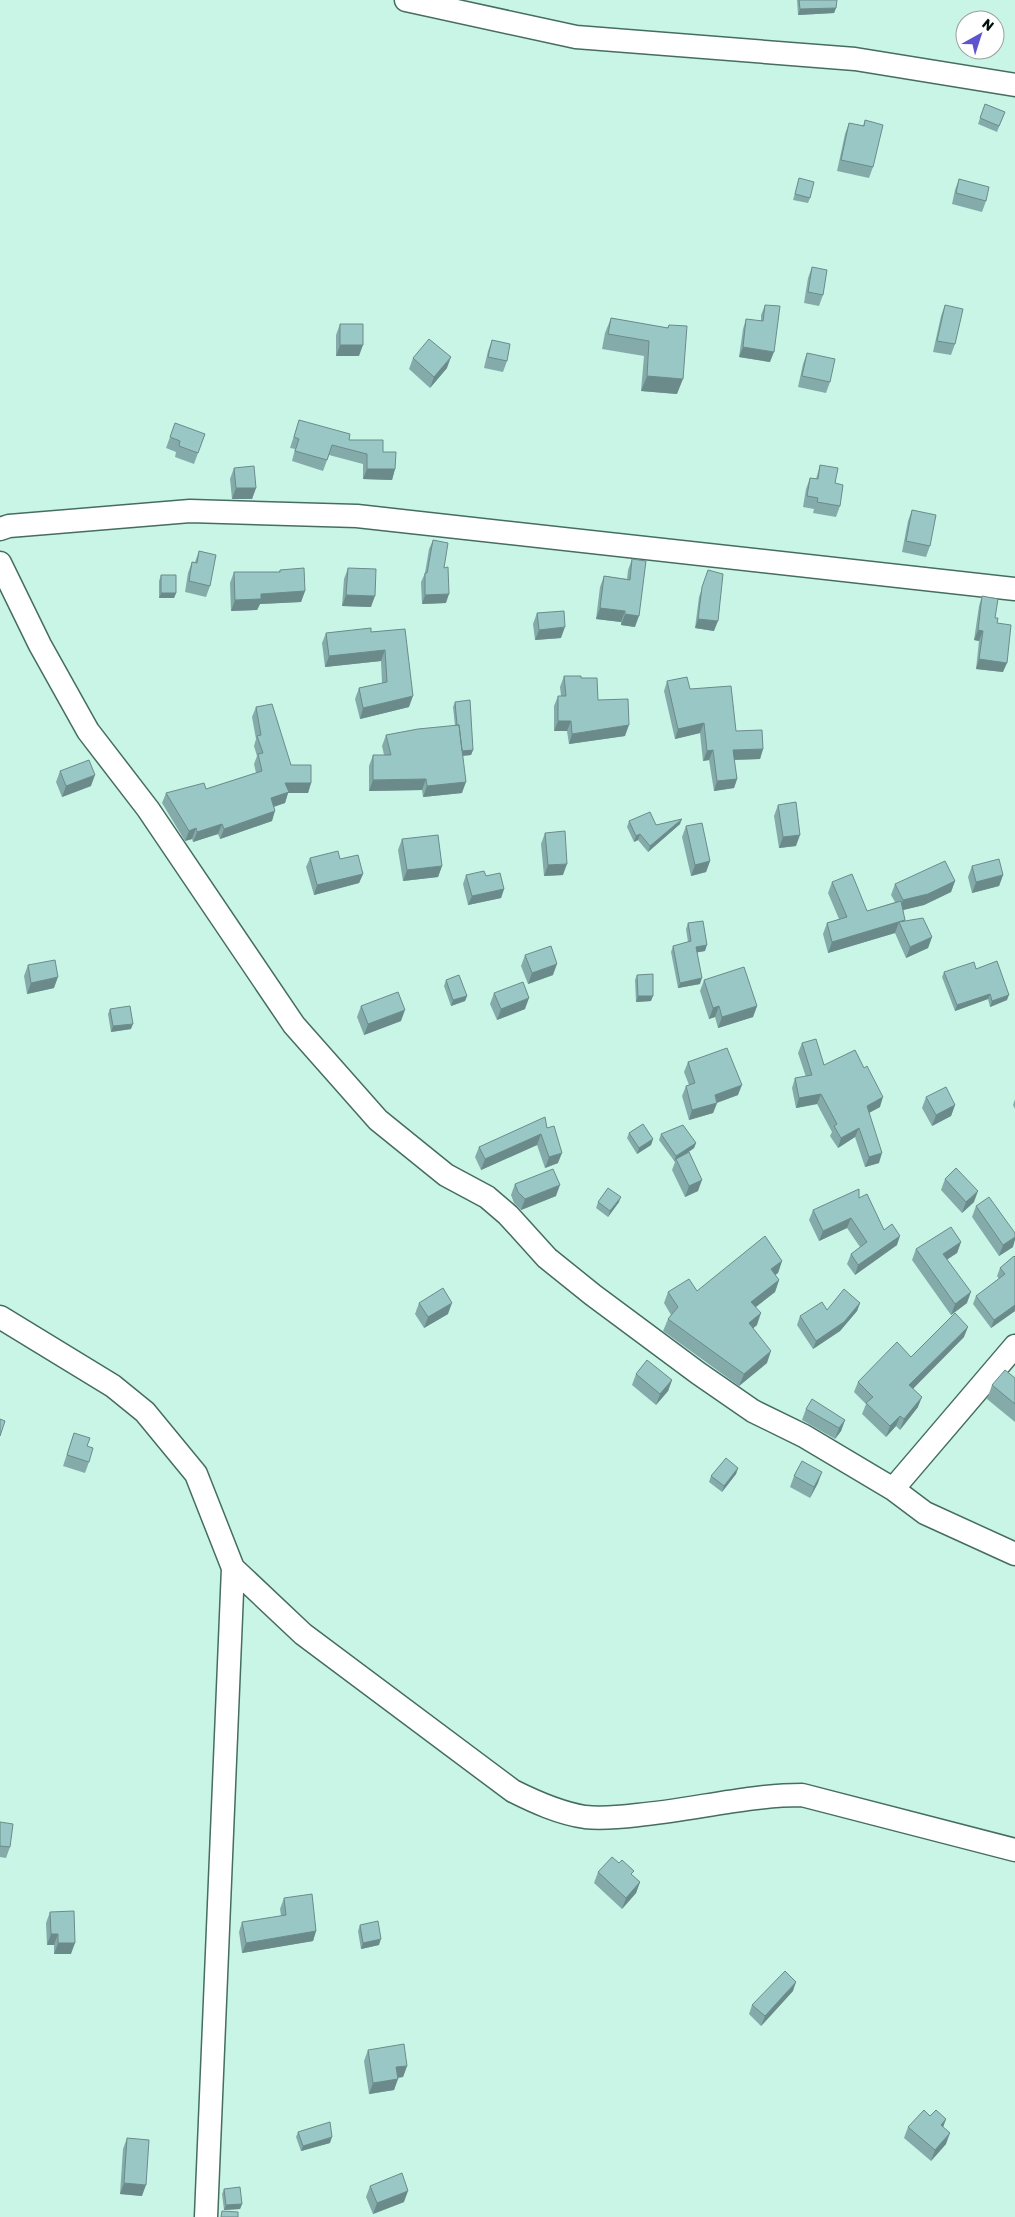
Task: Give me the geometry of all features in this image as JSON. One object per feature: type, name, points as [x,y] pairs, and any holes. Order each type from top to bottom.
[{"type":"street","points":[[406,0],[576,38],[855,59],[1015,85]]},
{"type":"street","points":[[0,529],[9,526],[190,511],[357,516],[1015,589]]},
{"type":"street","points":[[0,562],[40,645],[88,731],[148,810],[294,1025],[378,1120],[446,1175],[494,1203],[508,1215],[547,1258],[593,1296],[753,1411],[804,1436],[893,1489],[925,1512],[1015,1554]]},
{"type":"street","points":[[0,1317],[113,1386],[145,1412],[196,1474],[233,1568],[206,2217]]},
{"type":"street","points":[[893,1489],[1015,1346]]},
{"type":"street","points":[[233,1568],[302,1634],[512,1791],[542,1805],[585,1817],[618,1817],[674,1812],[782,1795],[802,1795],[1015,1850]]},
{"type":"building","points":[[799,0],[837,0],[836,8],[800,9]]},
{"type":"building","points":[[985,104],[1005,112],[999,126],[980,118]]},
{"type":"building","points":[[865,120],[883,125],[873,167],[841,160],[849,123],[864,126]]},
{"type":"building","points":[[799,178],[814,182],[810,198],[795,194]]},
{"type":"building","points":[[959,179],[989,187],[986,201],[956,193]]},
{"type":"building","points":[[812,267],[827,270],[823,295],[808,292]]},
{"type":"building","points":[[765,305],[780,306],[774,352],[743,347],[746,319],[763,321]]},
{"type":"building","points":[[945,305],[963,309],[955,344],[937,341]]},
{"type":"building","points":[[611,318],[668,328],[669,325],[687,326],[683,379],[647,376],[649,341],[608,334]]},
{"type":"building","points":[[340,324],[363,324],[363,345],[340,345]]},
{"type":"building","points":[[429,339],[451,357],[434,377],[413,358]]},
{"type":"building","points":[[492,340],[510,344],[507,361],[488,357]]},
{"type":"building","points":[[807,353],[835,359],[830,382],[802,376]]},
{"type":"building","points":[[299,420],[350,434],[349,440],[383,440],[383,452],[396,452],[395,469],[367,469],[367,454],[332,445],[327,460],[295,451],[299,439],[294,437]]},
{"type":"building","points":[[175,423],[205,434],[198,453],[179,446],[180,441],[170,437]]},
{"type":"building","points":[[820,465],[838,468],[835,483],[843,485],[840,506],[817,502],[818,498],[807,496],[810,478],[818,479]]},
{"type":"building","points":[[254,466],[256,488],[236,488],[234,468]]},
{"type":"building","points":[[912,510],[936,515],[930,546],[906,541]]},
{"type":"building","points":[[433,540],[448,543],[444,568],[448,567],[449,594],[425,595],[425,573],[427,573]]},
{"type":"building","points":[[199,551],[216,555],[210,586],[189,581],[192,562],[197,563]]},
{"type":"building","points":[[632,559],[646,561],[639,616],[625,614],[625,611],[600,608],[604,576],[630,580]]},
{"type":"building","points":[[304,568],[305,591],[261,594],[261,599],[235,600],[234,572],[280,572],[280,570]]},
{"type":"building","points":[[348,568],[376,569],[375,596],[346,595]]},
{"type":"building","points":[[708,570],[723,574],[718,621],[698,619],[702,587]]},
{"type":"building","points":[[161,575],[176,575],[176,593],[161,593]]},
{"type":"building","points":[[982,596],[998,599],[995,618],[998,618],[997,623],[1011,625],[1007,663],[979,659],[983,631],[978,630]]},
{"type":"building","points":[[564,611],[565,627],[539,630],[537,613]]},
{"type":"building","points":[[371,628],[371,632],[405,629],[413,696],[363,708],[359,688],[387,682],[385,650],[329,656],[326,633]]},
{"type":"building","points":[[564,676],[597,678],[598,700],[628,699],[629,725],[572,734],[571,721],[558,721],[558,696],[566,696]]},
{"type":"building","points":[[687,677],[690,689],[731,686],[736,731],[762,730],[763,749],[733,750],[737,779],[717,781],[713,750],[707,751],[704,723],[678,729],[667,681]]},
{"type":"building","points":[[470,700],[473,750],[462,751],[455,702]]},
{"type":"building","points":[[272,704],[291,765],[311,765],[311,783],[285,783],[289,792],[271,798],[275,811],[224,829],[222,824],[197,832],[196,828],[189,831],[166,793],[204,783],[206,789],[262,771],[258,754],[263,753],[257,736],[261,735],[256,707]]},
{"type":"building","points":[[459,725],[466,782],[427,786],[426,779],[373,780],[373,755],[391,755],[386,735],[418,729]]},
{"type":"building","points":[[89,760],[95,775],[66,786],[60,771]]},
{"type":"building","points":[[796,802],[800,835],[783,837],[778,805]]},
{"type":"building","points":[[650,812],[656,825],[682,819],[650,846],[640,834],[636,836],[629,821]]},
{"type":"building","points":[[702,823],[710,861],[695,865],[686,826]]},
{"type":"building","points":[[565,831],[567,864],[548,865],[545,833]]},
{"type":"building","points":[[438,835],[442,866],[407,870],[402,839]]},
{"type":"building","points":[[338,851],[340,859],[358,855],[363,874],[317,885],[310,858]]},
{"type":"building","points":[[999,859],[1003,875],[976,882],[972,866]]},
{"type":"building","points":[[945,861],[955,881],[928,894],[903,900],[895,884]]},
{"type":"building","points":[[484,871],[486,876],[500,873],[504,889],[472,896],[466,875]]},
{"type":"building","points":[[852,874],[867,911],[901,901],[905,920],[832,942],[827,923],[847,917],[832,882]]},
{"type":"building","points":[[923,918],[932,937],[910,947],[899,922]]},
{"type":"building","points":[[703,921],[707,945],[696,947],[702,978],[680,983],[673,946],[691,941],[688,923]]},
{"type":"building","points":[[551,946],[557,964],[532,973],[525,955]]},
{"type":"building","points":[[55,960],[58,977],[31,983],[28,965]]},
{"type":"building","points":[[997,961],[1009,995],[992,1001],[990,994],[957,1005],[944,972],[974,962],[976,969]]},
{"type":"building","points":[[744,967],[757,1006],[722,1017],[719,1006],[713,1008],[704,980]]},
{"type":"building","points":[[653,974],[653,996],[638,996],[637,975]]},
{"type":"building","points":[[459,975],[467,996],[453,1000],[446,980]]},
{"type":"building","points":[[523,982],[529,998],[501,1009],[494,993]]},
{"type":"building","points":[[398,992],[405,1010],[368,1024],[361,1006]]},
{"type":"building","points":[[130,1006],[133,1024],[113,1026],[110,1009]]},
{"type":"building","points":[[816,1039],[824,1065],[855,1050],[864,1068],[867,1066],[883,1097],[867,1106],[882,1153],[869,1157],[859,1128],[841,1138],[834,1126],[837,1124],[821,1094],[799,1098],[795,1078],[812,1075],[802,1043]]},
{"type":"building","points":[[727,1048],[742,1085],[715,1095],[717,1103],[692,1110],[686,1086],[695,1083],[688,1062]]},
{"type":"building","points":[[946,1087],[955,1105],[936,1115],[926,1097]]},
{"type":"building","points":[[545,1117],[547,1128],[554,1126],[562,1153],[549,1157],[541,1134],[485,1159],[479,1147]]},
{"type":"building","points":[[643,1124],[653,1139],[639,1148],[629,1133]]},
{"type":"building","points":[[683,1125],[696,1143],[676,1156],[661,1134]]},
{"type":"building","points":[[689,1152],[702,1180],[689,1186],[676,1159]]},
{"type":"building","points":[[956,1168],[978,1191],[966,1202],[945,1179]]},
{"type":"building","points":[[553,1169],[560,1185],[525,1199],[518,1192],[515,1184]]},
{"type":"building","points":[[608,1188],[621,1197],[610,1211],[598,1202]]},
{"type":"building","points":[[859,1189],[859,1198],[867,1194],[884,1230],[892,1224],[900,1236],[858,1265],[851,1254],[867,1242],[851,1218],[823,1231],[813,1210]]},
{"type":"building","points":[[989,1197],[1015,1233],[1015,1237],[1003,1245],[976,1206]]},
{"type":"building","points":[[951,1227],[961,1242],[943,1254],[971,1292],[955,1304],[916,1249]]},
{"type":"building","points":[[765,1236],[782,1261],[771,1269],[779,1280],[751,1302],[761,1313],[749,1323],[771,1351],[744,1374],[668,1319],[678,1307],[668,1292],[689,1279],[697,1291]]},
{"type":"building","points":[[1014,1256],[1015,1305],[994,1320],[976,1296],[1005,1274],[1000,1268]]},
{"type":"building","points":[[443,1288],[452,1303],[428,1317],[419,1303]]},
{"type":"building","points":[[844,1289],[860,1303],[844,1322],[816,1341],[800,1316],[822,1302],[827,1310]]},
{"type":"building","points":[[955,1313],[968,1327],[909,1385],[922,1397],[904,1419],[900,1416],[890,1426],[866,1403],[873,1397],[858,1382],[897,1342],[911,1357]]},
{"type":"building","points":[[647,1360],[672,1380],[660,1394],[636,1374]]},
{"type":"building","points":[[1005,1370],[1015,1378],[1015,1404],[992,1385]]},
{"type":"building","points":[[812,1399],[845,1420],[839,1428],[806,1409]]},
{"type":"building","points":[[0,1419],[5,1421],[0,1436]]},
{"type":"building","points":[[74,1433],[90,1438],[87,1446],[93,1448],[89,1462],[67,1455]]},
{"type":"building","points":[[726,1458],[738,1468],[724,1486],[711,1476]]},
{"type":"building","points":[[802,1461],[822,1472],[814,1487],[794,1476]]},
{"type":"building","points":[[0,1822],[13,1824],[10,1847],[0,1846]]},
{"type":"building","points":[[612,1857],[619,1863],[622,1860],[634,1871],[631,1874],[640,1882],[626,1898],[598,1872]]},
{"type":"building","points":[[312,1894],[316,1931],[246,1943],[242,1922],[286,1915],[284,1898]]},
{"type":"building","points":[[74,1911],[75,1943],[58,1943],[58,1934],[51,1934],[50,1912]]},
{"type":"building","points":[[378,1921],[381,1939],[363,1943],[360,1925]]},
{"type":"building","points":[[785,1971],[796,1982],[765,2016],[752,2005]]},
{"type":"building","points":[[404,2044],[407,2066],[396,2067],[398,2079],[373,2083],[368,2050]]},
{"type":"building","points":[[924,2110],[930,2116],[936,2110],[946,2119],[941,2125],[950,2133],[935,2150],[908,2127]]},
{"type":"building","points":[[330,2122],[332,2137],[303,2146],[298,2132]]},
{"type":"building","points":[[127,2138],[149,2140],[146,2185],[124,2183]]},
{"type":"building","points":[[402,2173],[408,2191],[377,2203],[370,2186]]},
{"type":"building","points":[[240,2187],[242,2204],[226,2205],[224,2189]]},
{"type":"building","points":[[222,2211],[238,2212],[238,2217],[221,2217]]}]
